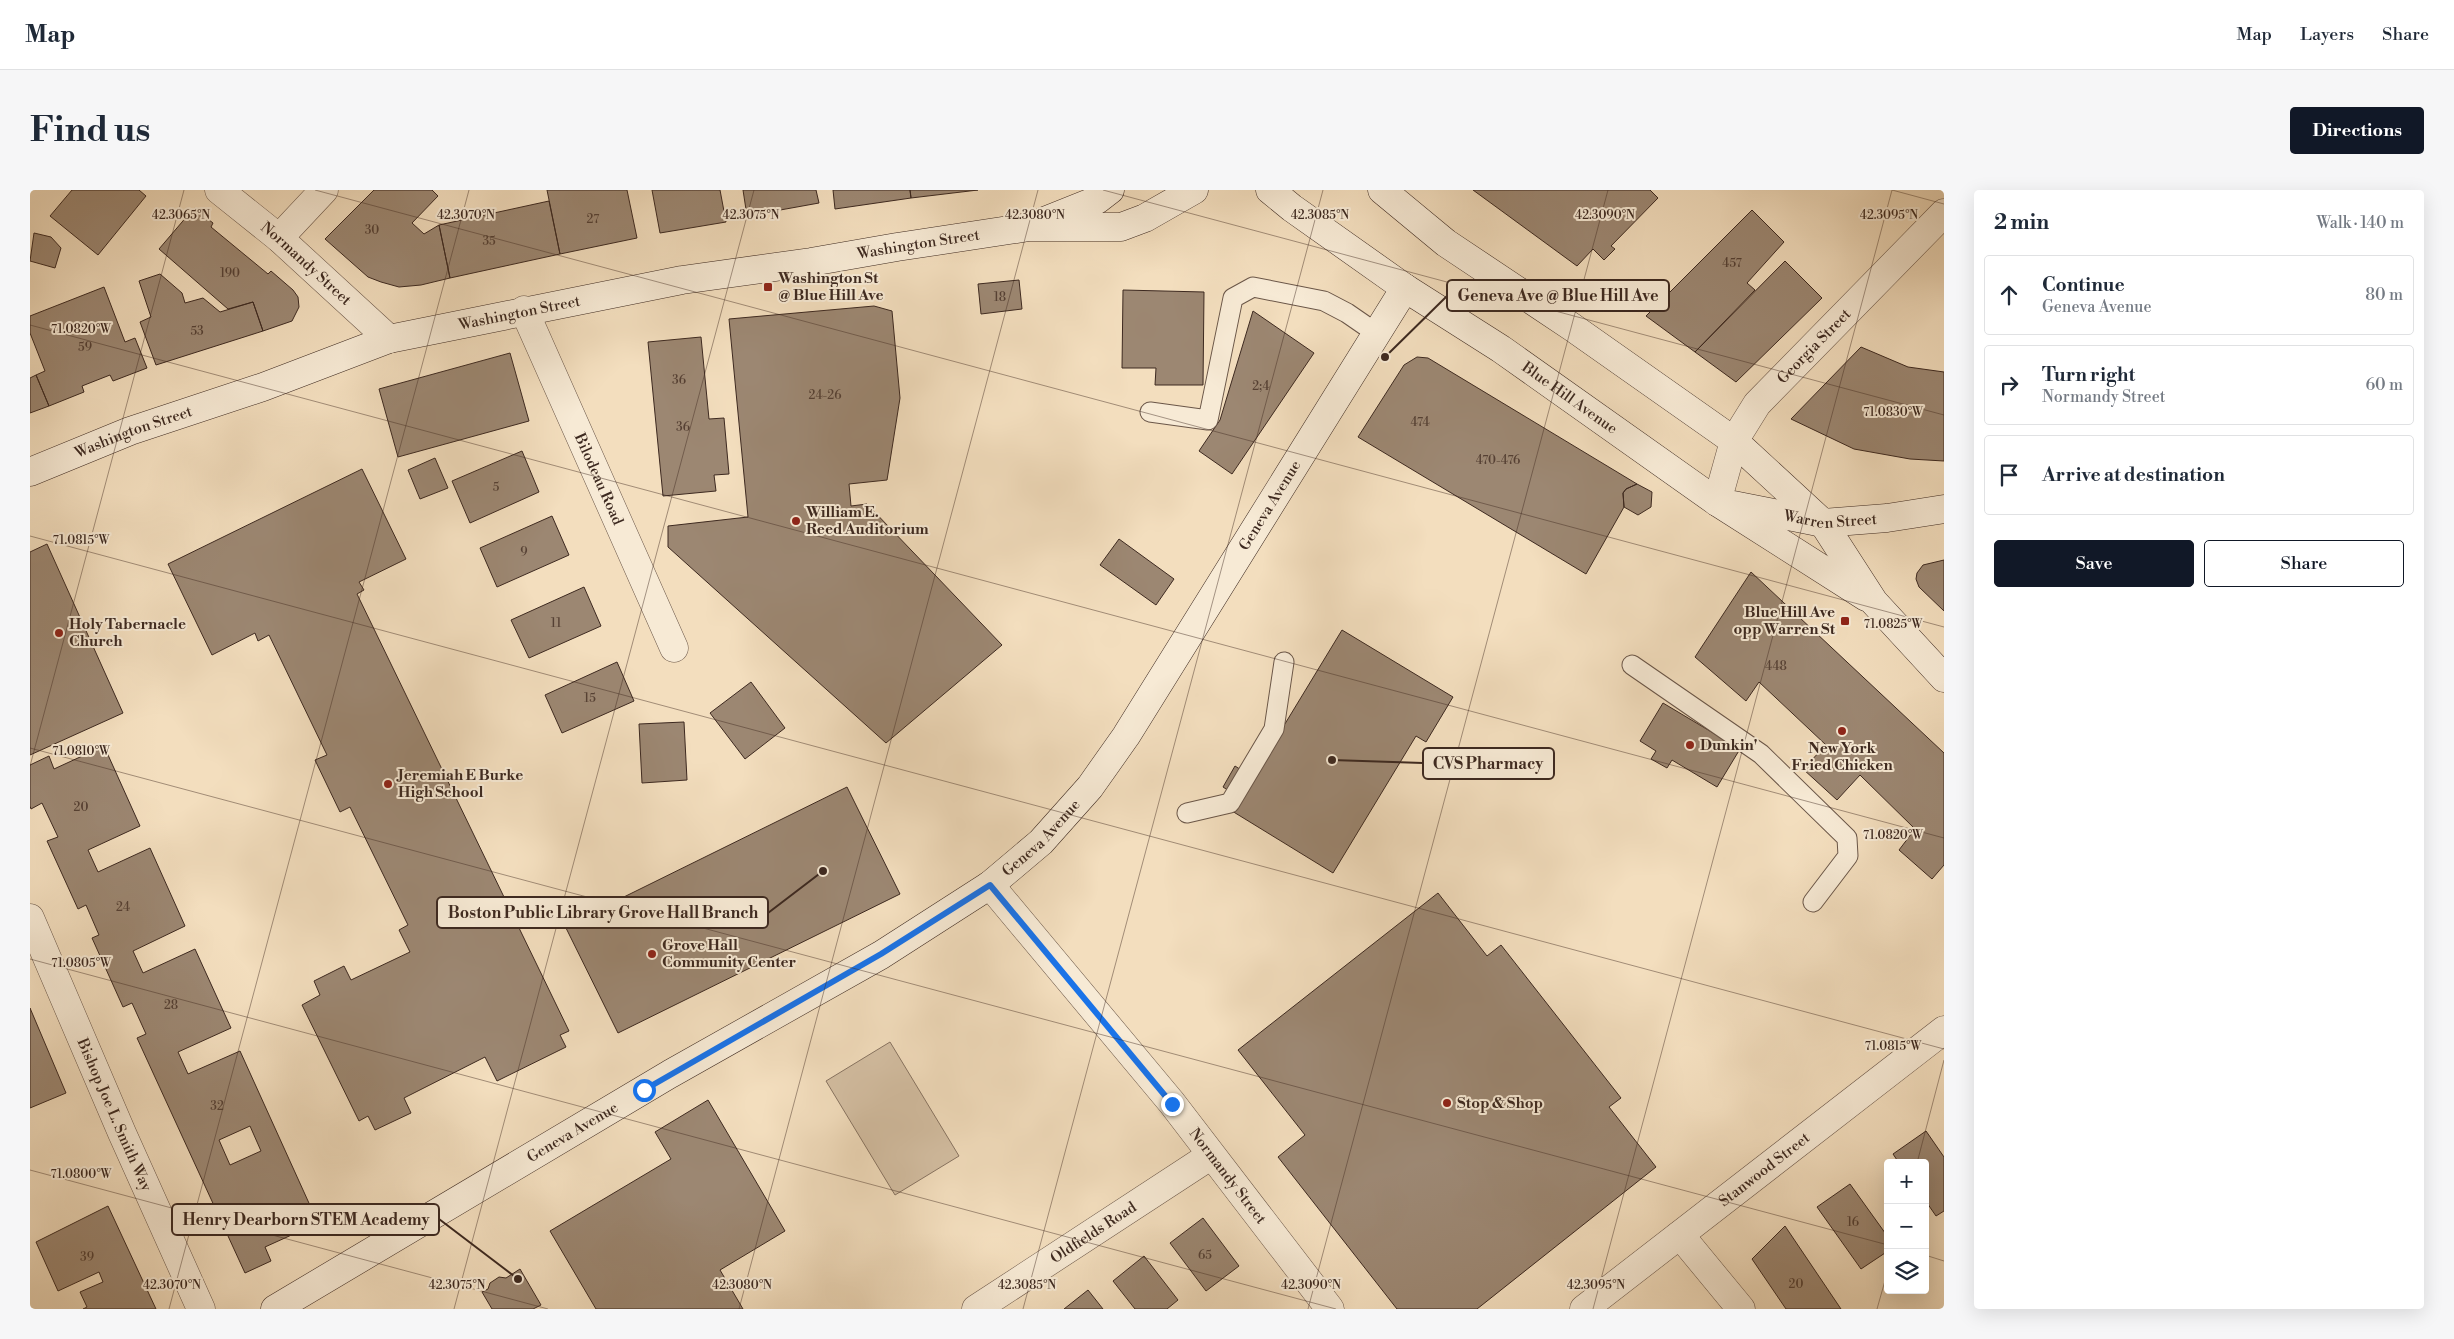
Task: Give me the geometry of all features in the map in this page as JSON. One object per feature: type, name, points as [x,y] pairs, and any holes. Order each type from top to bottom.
[{"type":"main road","name":"Normandy Street","points":[[219,190],[278,238],[389,338]]},
{"type":"main road","points":[[278,238],[324,190]]},
{"type":"main road","name":"Washington Street","points":[[1029,227],[1097,200],[1110,190]]},
{"type":"main road","name":"Washington Street","points":[[30,472],[130,431],[263,386],[389,338],[682,280],[811,262],[1029,227],[1121,227],[1145,218],[1194,190]]},
{"type":"main road","name":"Blue Hill Avenue","points":[[1270,190],[1404,288],[1501,350],[1717,502],[1874,602]]},
{"type":"main road","name":"Blue Hill Avenue","points":[[1382,190],[1446,243],[1572,326],[1734,441],[1823,523],[1874,602],[1944,678]]},
{"type":"main road","name":"Georgia Street","points":[[1717,502],[1734,441],[1757,404],[1944,213]]},
{"type":"main road","name":"Geneva Avenue","points":[[275,1309],[670,1074],[881,954],[990,885],[1042,842],[1090,788],[1126,736],[1404,288]]},
{"type":"main road","name":"Bilodeau Road","points":[[524,310],[674,648]]},
{"type":"main road","name":"Warren Street","points":[[1717,502],[1823,523],[1886,518],[1944,509]]},
{"type":"main road","name":"Normandy Street","points":[[990,885],[1172,1104],[1210,1156],[1330,1309]]},
{"type":"main road","name":"Bishop Joe L. Smith Way","points":[[30,918],[122,1133],[201,1309]]},
{"type":"main road","name":"Stanwood Street","points":[[1584,1309],[1944,1030]]},
{"type":"main road","name":"Oldfields Road","points":[[976,1309],[1210,1156]]},
{"type":"main road","points":[[1680,1235],[1741,1309]]},
{"type":"lane","points":[[1150,412],[1208,420],[1233,298],[1253,287],[1324,301],[1347,313],[1376,333]]},
{"type":"lane","points":[[1187,813],[1230,803],[1274,729],[1284,662]]},
{"type":"lane","points":[[1632,665],[1761,754],[1847,838],[1848,856],[1813,902]]},
{"type":"shaded area","points":[[890,1042],[959,1156],[895,1195],[826,1081]]},
{"type":"building","points":[[72,190],[139,190],[146,196],[98,255],[50,216]]},
{"type":"building","points":[[374,190],[432,190],[438,196],[412,223],[424,234],[439,225],[450,278],[421,285],[399,287],[381,282],[368,277],[325,239]]},
{"type":"building","points":[[547,190],[627,190],[637,238],[560,254]]},
{"type":"building","points":[[652,190],[720,190],[726,222],[660,233]]},
{"type":"building","points":[[743,190],[816,190],[819,203],[747,216]]},
{"type":"building","points":[[833,190],[910,190],[911,198],[835,209]]},
{"type":"building","points":[[910,190],[978,190],[911,198]]},
{"type":"building","points":[[1473,190],[1650,190],[1658,198],[1611,246],[1615,249],[1604,260],[1593,249],[1577,266]]},
{"type":"building","points":[[549,201],[560,254],[450,278],[439,225]]},
{"type":"building","points":[[194,208],[213,223],[211,227],[268,274],[271,271],[293,290],[298,297],[299,307],[292,321],[263,331],[253,302],[228,309],[159,249]]},
{"type":"building","points":[[1752,210],[1784,242],[1747,283],[1755,290],[1695,352],[1646,316]]},
{"type":"building","points":[[34,233],[51,237],[61,248],[55,268],[30,261]]},
{"type":"building","points":[[1785,261],[1822,298],[1736,382],[1695,352]]},
{"type":"building","points":[[160,274],[182,293],[185,303],[203,298],[220,312],[253,302],[263,331],[156,365],[140,322],[151,317],[139,281]]},
{"type":"building","points":[[1019,280],[1022,309],[981,314],[978,284]]},
{"type":"building","points":[[104,287],[125,342],[135,338],[147,368],[113,381],[110,375],[82,386],[84,392],[49,406],[36,375],[45,371],[30,333],[30,316]]},
{"type":"building","points":[[1123,290],[1204,292],[1203,385],[1155,385],[1156,368],[1122,368]]},
{"type":"building","name":"William E. Reed Auditorium","points":[[874,306],[892,311],[900,398],[887,480],[849,484],[851,506],[867,504],[1002,645],[886,743],[668,547],[668,526],[748,517],[729,319]]},
{"type":"building","points":[[1253,311],[1314,353],[1232,474],[1199,451],[1220,420]]},
{"type":"building","points":[[701,337],[709,419],[724,418],[729,474],[714,475],[716,491],[663,496],[648,342]]},
{"type":"building","points":[[1861,347],[1908,367],[1944,372],[1944,461],[1910,459],[1854,449],[1791,419]]},
{"type":"building","points":[[510,353],[529,421],[398,457],[379,389]]},
{"type":"building","points":[[1417,357],[1428,358],[1637,484],[1626,489],[1623,493],[1624,507],[1586,574],[1358,437],[1404,365]]},
{"type":"building","points":[[36,375],[49,406],[30,413],[30,378]]},
{"type":"building","points":[[522,451],[539,492],[470,523],[452,481]]},
{"type":"building","points":[[435,458],[448,488],[420,499],[408,470]]},
{"type":"building","name":"Jeremiah E Burke High School","points":[[362,469],[406,559],[359,582],[364,590],[357,594],[569,1031],[560,1035],[566,1047],[497,1081],[485,1057],[404,1098],[411,1113],[375,1130],[368,1116],[359,1121],[302,1005],[320,995],[314,981],[344,966],[351,980],[410,952],[399,930],[408,925],[350,807],[340,812],[315,760],[327,755],[269,635],[258,641],[255,633],[212,655],[168,564]]},
{"type":"building","points":[[1637,484],[1652,492],[1651,507],[1638,515],[1624,507],[1623,493],[1626,489]]},
{"type":"building","points":[[552,516],[569,555],[497,587],[480,548]]},
{"type":"building","points":[[1119,539],[1174,579],[1156,605],[1100,565]]},
{"type":"building","name":"Holy Tabernacle Church","points":[[47,544],[123,713],[30,755],[30,552]]},
{"type":"building","points":[[1944,560],[1944,611],[1919,587],[1916,579],[1917,573],[1923,565]]},
{"type":"building","points":[[1751,572],[1944,753],[1944,865],[1932,879],[1899,850],[1915,829],[1860,775],[1837,800],[1803,769],[1826,745],[1759,682],[1746,701],[1695,657]]},
{"type":"building","points":[[584,587],[601,626],[529,658],[511,620]]},
{"type":"building","points":[[1342,630],[1453,697],[1426,742],[1416,736],[1333,873],[1232,811]]},
{"type":"building","points":[[617,662],[634,701],[562,733],[545,695]]},
{"type":"building","points":[[751,682],[785,728],[745,759],[710,713]]},
{"type":"building","name":"Dunkin'","points":[[1663,703],[1740,749],[1717,787],[1672,760],[1667,768],[1651,759],[1656,751],[1640,741]]},
{"type":"building","points":[[684,722],[687,780],[642,783],[639,724]]},
{"type":"building","points":[[104,746],[140,826],[88,850],[98,872],[150,848],[185,926],[133,951],[143,973],[195,949],[231,1028],[178,1052],[188,1074],[240,1051],[318,1223],[265,1247],[271,1261],[245,1273],[137,1038],[146,1034],[132,1003],[123,1007],[92,938],[99,935],[86,905],[78,909],[47,841],[58,837],[42,803],[31,809],[30,765],[49,756],[54,769]],"holes":[[[250,1126],[261,1151],[230,1165],[219,1140]]]},
{"type":"building","points":[[1235,766],[1252,777],[1240,798],[1223,787]]},
{"type":"building","points":[[847,787],[900,894],[618,1033],[565,926]]},
{"type":"building","name":"Stop & Shop","points":[[1438,893],[1487,956],[1501,945],[1621,1098],[1609,1107],[1656,1167],[1477,1309],[1397,1309],[1278,1157],[1305,1135],[1238,1050]]},
{"type":"building","points":[[30,1008],[66,1093],[30,1108]]},
{"type":"building","points":[[708,1100],[785,1231],[720,1270],[743,1309],[596,1309],[550,1231],[671,1159],[655,1132]]},
{"type":"building","points":[[1926,1131],[1944,1157],[1944,1211],[1936,1216],[1929,1206],[1929,1159],[1896,1159],[1893,1154]]},
{"type":"building","points":[[1850,1184],[1884,1231],[1884,1254],[1861,1269],[1817,1207]]},
{"type":"building","points":[[108,1206],[156,1309],[83,1309],[87,1307],[80,1292],[103,1282],[99,1272],[58,1291],[36,1242]]},
{"type":"building","points":[[1203,1218],[1239,1266],[1206,1291],[1170,1243]]},
{"type":"building","points":[[1785,1226],[1841,1309],[1786,1309],[1752,1259]]},
{"type":"building","points":[[1144,1256],[1178,1300],[1167,1309],[1135,1309],[1113,1281]]},
{"type":"building","points":[[520,1269],[541,1305],[533,1309],[492,1309],[482,1292],[488,1289],[490,1283],[499,1277],[506,1278]]},
{"type":"building","points":[[1088,1290],[1103,1309],[1064,1309]]},
{"type":"place","name":"Washington St @ Blue Hill Ave","points":[[768,287]]},
{"type":"place","name":"Geneva Ave @ Blue Hill Ave","points":[[1385,357]]},
{"type":"place","name":"William E. Reed Auditorium","points":[[796,521]]},
{"type":"place","name":"Blue Hill Ave opp Warren St","points":[[1845,621]]},
{"type":"place","name":"Holy Tabernacle Church","points":[[59,633]]},
{"type":"place","name":"New York Fried Chicken","points":[[1842,731]]},
{"type":"place","name":"Dunkin'","points":[[1690,745]]},
{"type":"place","name":"CVS Pharmacy","points":[[1332,760]]},
{"type":"place","name":"Jeremiah E Burke High School","points":[[388,784]]},
{"type":"place","name":"Boston Public Library Grove Hall Branch","points":[[823,871]]},
{"type":"place","name":"Grove Hall Community Center","points":[[652,954]]},
{"type":"place","name":"Stop & Shop","points":[[1447,1103]]},
{"type":"place","name":"Henry Dearborn STEM Academy","points":[[518,1279]]},
{"type":"route","points":[[644,1090],[881,954],[990,885],[1172,1104]]}]
